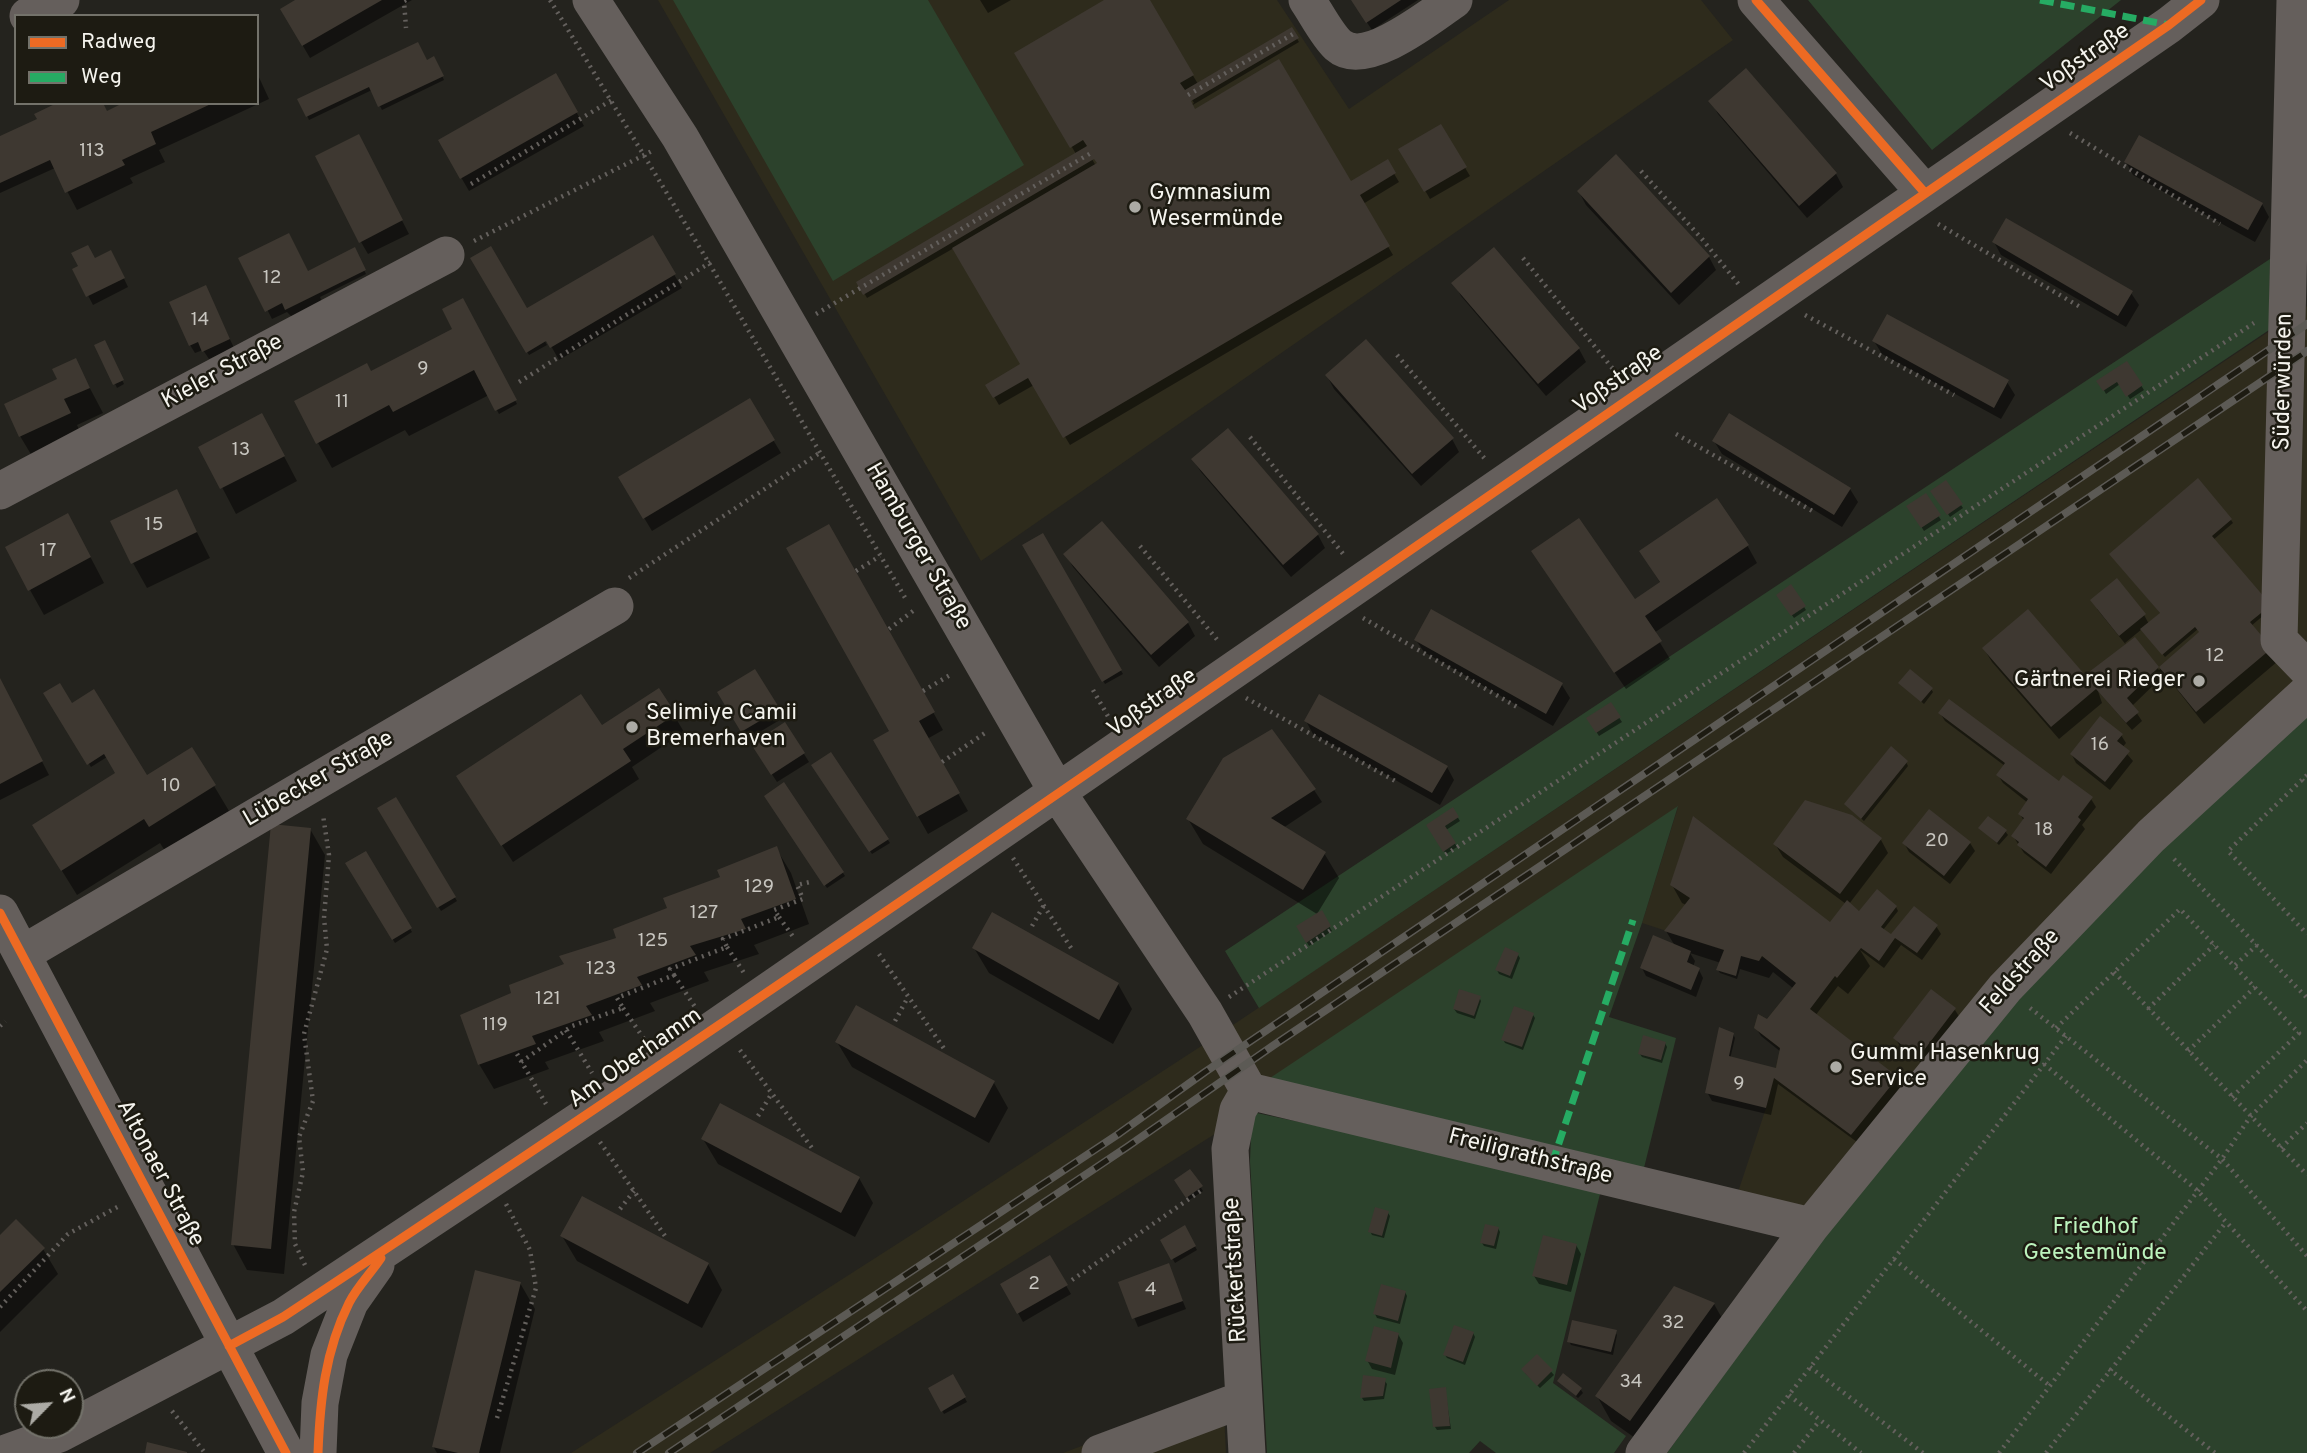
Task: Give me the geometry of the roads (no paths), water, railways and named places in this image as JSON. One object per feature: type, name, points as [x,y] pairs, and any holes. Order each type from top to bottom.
[{"type":"street","points":[[32,14],[61,0]]},
{"type":"street","name":"Hamburger Straße","points":[[591,0],[680,138],[742,243],[1058,793],[1260,1093]]},
{"type":"street","points":[[1313,9],[1339,45],[1351,52],[1367,50],[1401,36],[1454,0]]},
{"type":"street","points":[[1756,0],[1916,199]]},
{"type":"street","name":"Voßstraße","points":[[1058,793],[2201,0]]},
{"type":"street","name":"Süderwürden","points":[[2295,0],[2279,640],[2307,669]]},
{"type":"street","name":"Kieler Straße","points":[[0,491],[446,255]]},
{"type":"street","name":"Lübecker Straße","points":[[22,954],[615,606]]},
{"type":"street","name":"Feldstraße","points":[[1644,1453],[1811,1226],[2005,988],[2151,836],[2307,693]]},
{"type":"street","name":"Am Oberhamm","points":[[6,1453],[59,1434],[283,1317],[585,1117],[1058,793]]},
{"type":"street","name":"Altonaer Straße","points":[[0,913],[286,1453]]},
{"type":"street","name":"Freiligrathstraße","points":[[1260,1093],[1811,1226]]},
{"type":"street","name":"Rückertstraße","points":[[1247,1453],[1230,1149],[1238,1110],[1260,1093]]},
{"type":"street","points":[[318,1453],[320,1403],[329,1355],[350,1302],[389,1247]]},
{"type":"street","points":[[1100,1453],[1244,1399]]},
{"type":"railway","points":[[637,1453],[1117,1135],[1205,1072],[2307,324]]},
{"type":"railway","points":[[669,1453],[2307,351]]},
{"type":"place","name":"Gymnasium Wesermünde","points":[[1135,207]]},
{"type":"place","name":"Gärtnerei Rieger","points":[[2199,681]]},
{"type":"place","name":"Selimiye Camii Bremerhaven","points":[[632,727]]},
{"type":"place","name":"Gummi Hasenkrug Service","points":[[1836,1067]]},
{"type":"park label","name":"Friedhof Geestemünde","points":[[2095,1241]]}]
